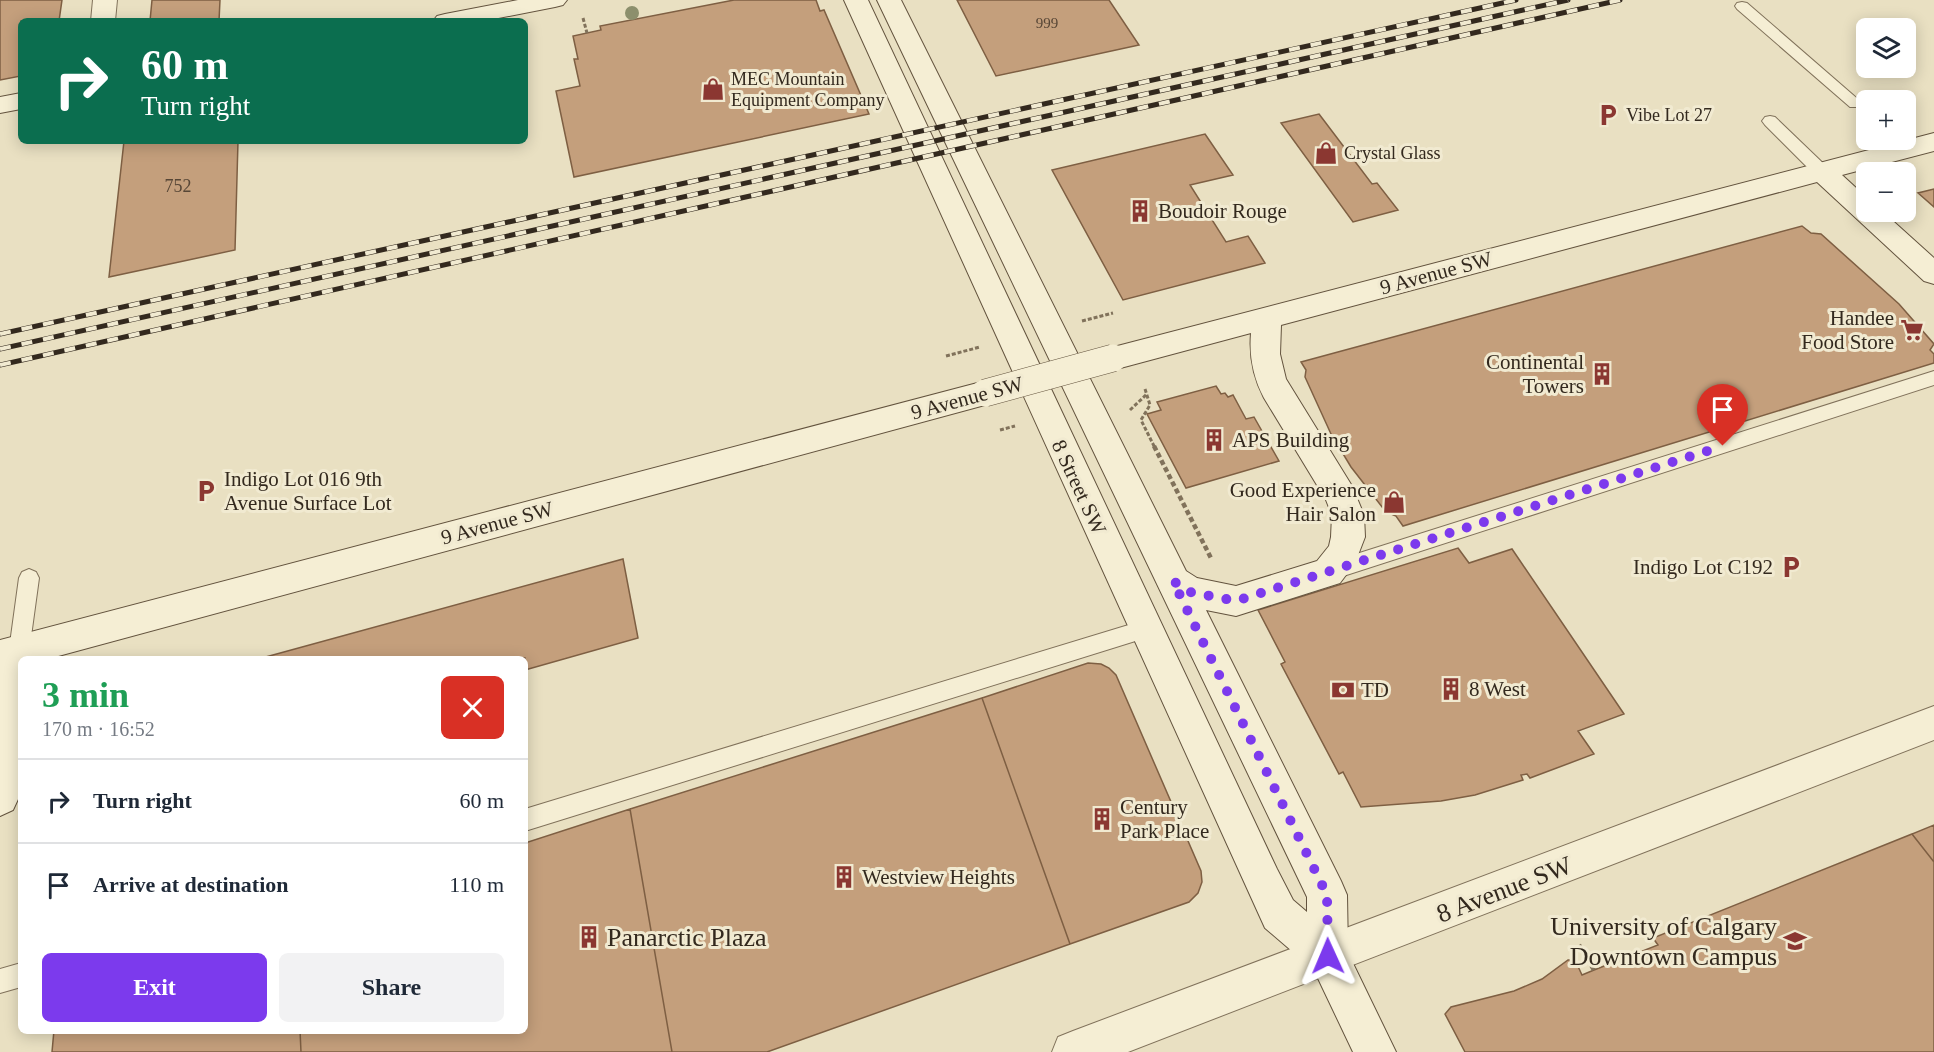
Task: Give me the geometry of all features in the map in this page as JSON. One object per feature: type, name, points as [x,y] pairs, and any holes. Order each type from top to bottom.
[{"type":"main road","points":[[103,18],[105,0]]},
{"type":"main road","points":[[462,18],[555,0]]},
{"type":"main road","name":"8 Street SW","points":[[856,0],[1145,629],[1279,914],[1328,956],[1375,1052]]},
{"type":"main road","name":"8 Street SW","points":[[889,0],[1327,895],[1328,956]]},
{"type":"main road","points":[[0,106],[18,102]]},
{"type":"main road","name":"9 Avenue SW","points":[[10,654],[1113,358],[1934,142]]},
{"type":"main road","points":[[1821,171],[1934,274]]},
{"type":"main road","points":[[1173,581],[1190,592],[1236,601],[1328,572],[1343,553],[1348,537],[1348,515],[1341,496],[1275,389],[1269,375],[1264,359],[1267,318]]},
{"type":"main road","points":[[0,797],[10,654]]},
{"type":"main road","name":"8 Avenue SW","points":[[1073,1052],[1934,723]]},
{"type":"lane","points":[[1742,6],[1855,104]]},
{"type":"lane","points":[[1770,121],[1821,171]]},
{"type":"lane","points":[[1328,572],[1934,378]]},
{"type":"lane","points":[[10,654],[29,578]]},
{"type":"lane","points":[[528,819],[1145,629]]},
{"type":"lane","points":[[0,981],[18,976]]},
{"type":"path","points":[[583,18],[587,33]]},
{"type":"path","points":[[1076,323],[1113,313]]},
{"type":"path","points":[[946,356],[981,347]]},
{"type":"path","points":[[1145,389],[1150,405],[1141,420],[1213,561]]},
{"type":"path","points":[[1124,416],[1147,394]]},
{"type":"path","points":[[1579,945],[1594,970]]},
{"type":"building","points":[[0,0],[62,0],[59,18],[18,18],[18,77],[0,80]]},
{"type":"building","points":[[152,0],[220,0],[219,18],[150,18]]},
{"type":"building","name":"MEC Mountain Equipment Company","points":[[734,0],[816,0],[820,11],[824,10],[869,114],[574,177],[556,91],[580,86],[574,59],[578,59],[573,36],[601,30],[600,26]]},
{"type":"building","points":[[957,0],[1109,0],[1139,45],[996,76]]},
{"type":"building","name":"Crystal Glass","points":[[1319,114],[1372,184],[1377,183],[1398,210],[1353,222],[1281,123]]},
{"type":"building","name":"Boudoir Rouge","points":[[1205,134],[1233,175],[1190,185],[1226,242],[1248,236],[1265,263],[1123,300],[1052,170]]},
{"type":"building","points":[[124,144],[238,144],[235,250],[109,277]]},
{"type":"building","points":[[1934,189],[1934,207],[1918,193]]},
{"type":"building","name":"Continental Towers","points":[[1802,226],[1811,233],[1821,234],[1899,304],[1934,344],[1930,350],[1934,354],[1934,363],[1403,526],[1396,516],[1386,512],[1351,467],[1331,434],[1305,377],[1306,370],[1301,362]]},
{"type":"building","name":"APS Building","points":[[1216,386],[1221,394],[1225,393],[1228,397],[1233,395],[1246,419],[1254,417],[1279,461],[1186,488],[1147,414],[1161,410],[1157,402]]},
{"type":"building","name":"8 West","points":[[1458,548],[1469,563],[1512,549],[1624,714],[1578,731],[1594,754],[1530,778],[1527,774],[1521,775],[1523,780],[1475,795],[1441,801],[1361,807],[1343,772],[1339,774],[1281,664],[1285,662],[1258,610]]},
{"type":"building","points":[[623,559],[638,638],[528,669],[528,656],[269,656]]},
{"type":"building","name":"Century Park Place","points":[[1088,663],[1101,664],[1116,675],[1201,871],[1202,882],[1198,893],[1189,902],[1070,944],[982,698]]},
{"type":"building","name":"Westview Heights","points":[[982,698],[1070,944],[767,1052],[672,1052],[630,809]]},
{"type":"building","name":"Panarctic Plaza","points":[[630,809],[672,1052],[301,1052],[300,1034],[528,1034],[528,842]]},
{"type":"building","points":[[1934,825],[1934,862],[1912,834]]},
{"type":"building","name":"University of Calgary Downtown Campus","points":[[1912,834],[1934,862],[1934,1052],[1465,1052],[1445,1014],[1451,1007],[1514,991],[1542,979],[1568,960],[1575,960],[1582,975],[1658,945],[1653,938]]},
{"type":"building","points":[[54,1034],[300,1034],[301,1052],[52,1052]]},
{"type":"railway","points":[[0,334],[1516,0]]},
{"type":"railway","points":[[0,349],[1568,0]]},
{"type":"railway","points":[[0,365],[1620,0]]},
{"type":"place","name":"MEC Mountain Equipment Company","points":[[713,89]]},
{"type":"place","name":"Vibe Lot 27","points":[[1608,115]]},
{"type":"place","name":"Crystal Glass","points":[[1326,153]]},
{"type":"place","name":"Boudoir Rouge","points":[[1140,211]]},
{"type":"place","name":"Handee Food Store","points":[[1912,330]]},
{"type":"place","name":"Continental Towers","points":[[1602,374]]},
{"type":"place","name":"APS Building","points":[[1214,440]]},
{"type":"place","name":"Indigo Lot 016 9th Avenue Surface Lot","points":[[206,491]]},
{"type":"place","name":"Good Experience Hair Salon","points":[[1394,502]]},
{"type":"place","name":"Indigo Lot C192","points":[[1791,567]]},
{"type":"place","name":"8 West","points":[[1451,689]]},
{"type":"place","name":"TD","points":[[1343,690]]},
{"type":"place","name":"Century Park Place","points":[[1102,819]]},
{"type":"place","name":"Westview Heights","points":[[844,877]]},
{"type":"place","name":"Panarctic Plaza","points":[[589,937]]},
{"type":"place","name":"University of Calgary Downtown Campus","points":[[1795,941]]},
{"type":"route","points":[[1328,956],[1327,895],[1173,581],[1190,592],[1236,601],[1723,446]]}]
